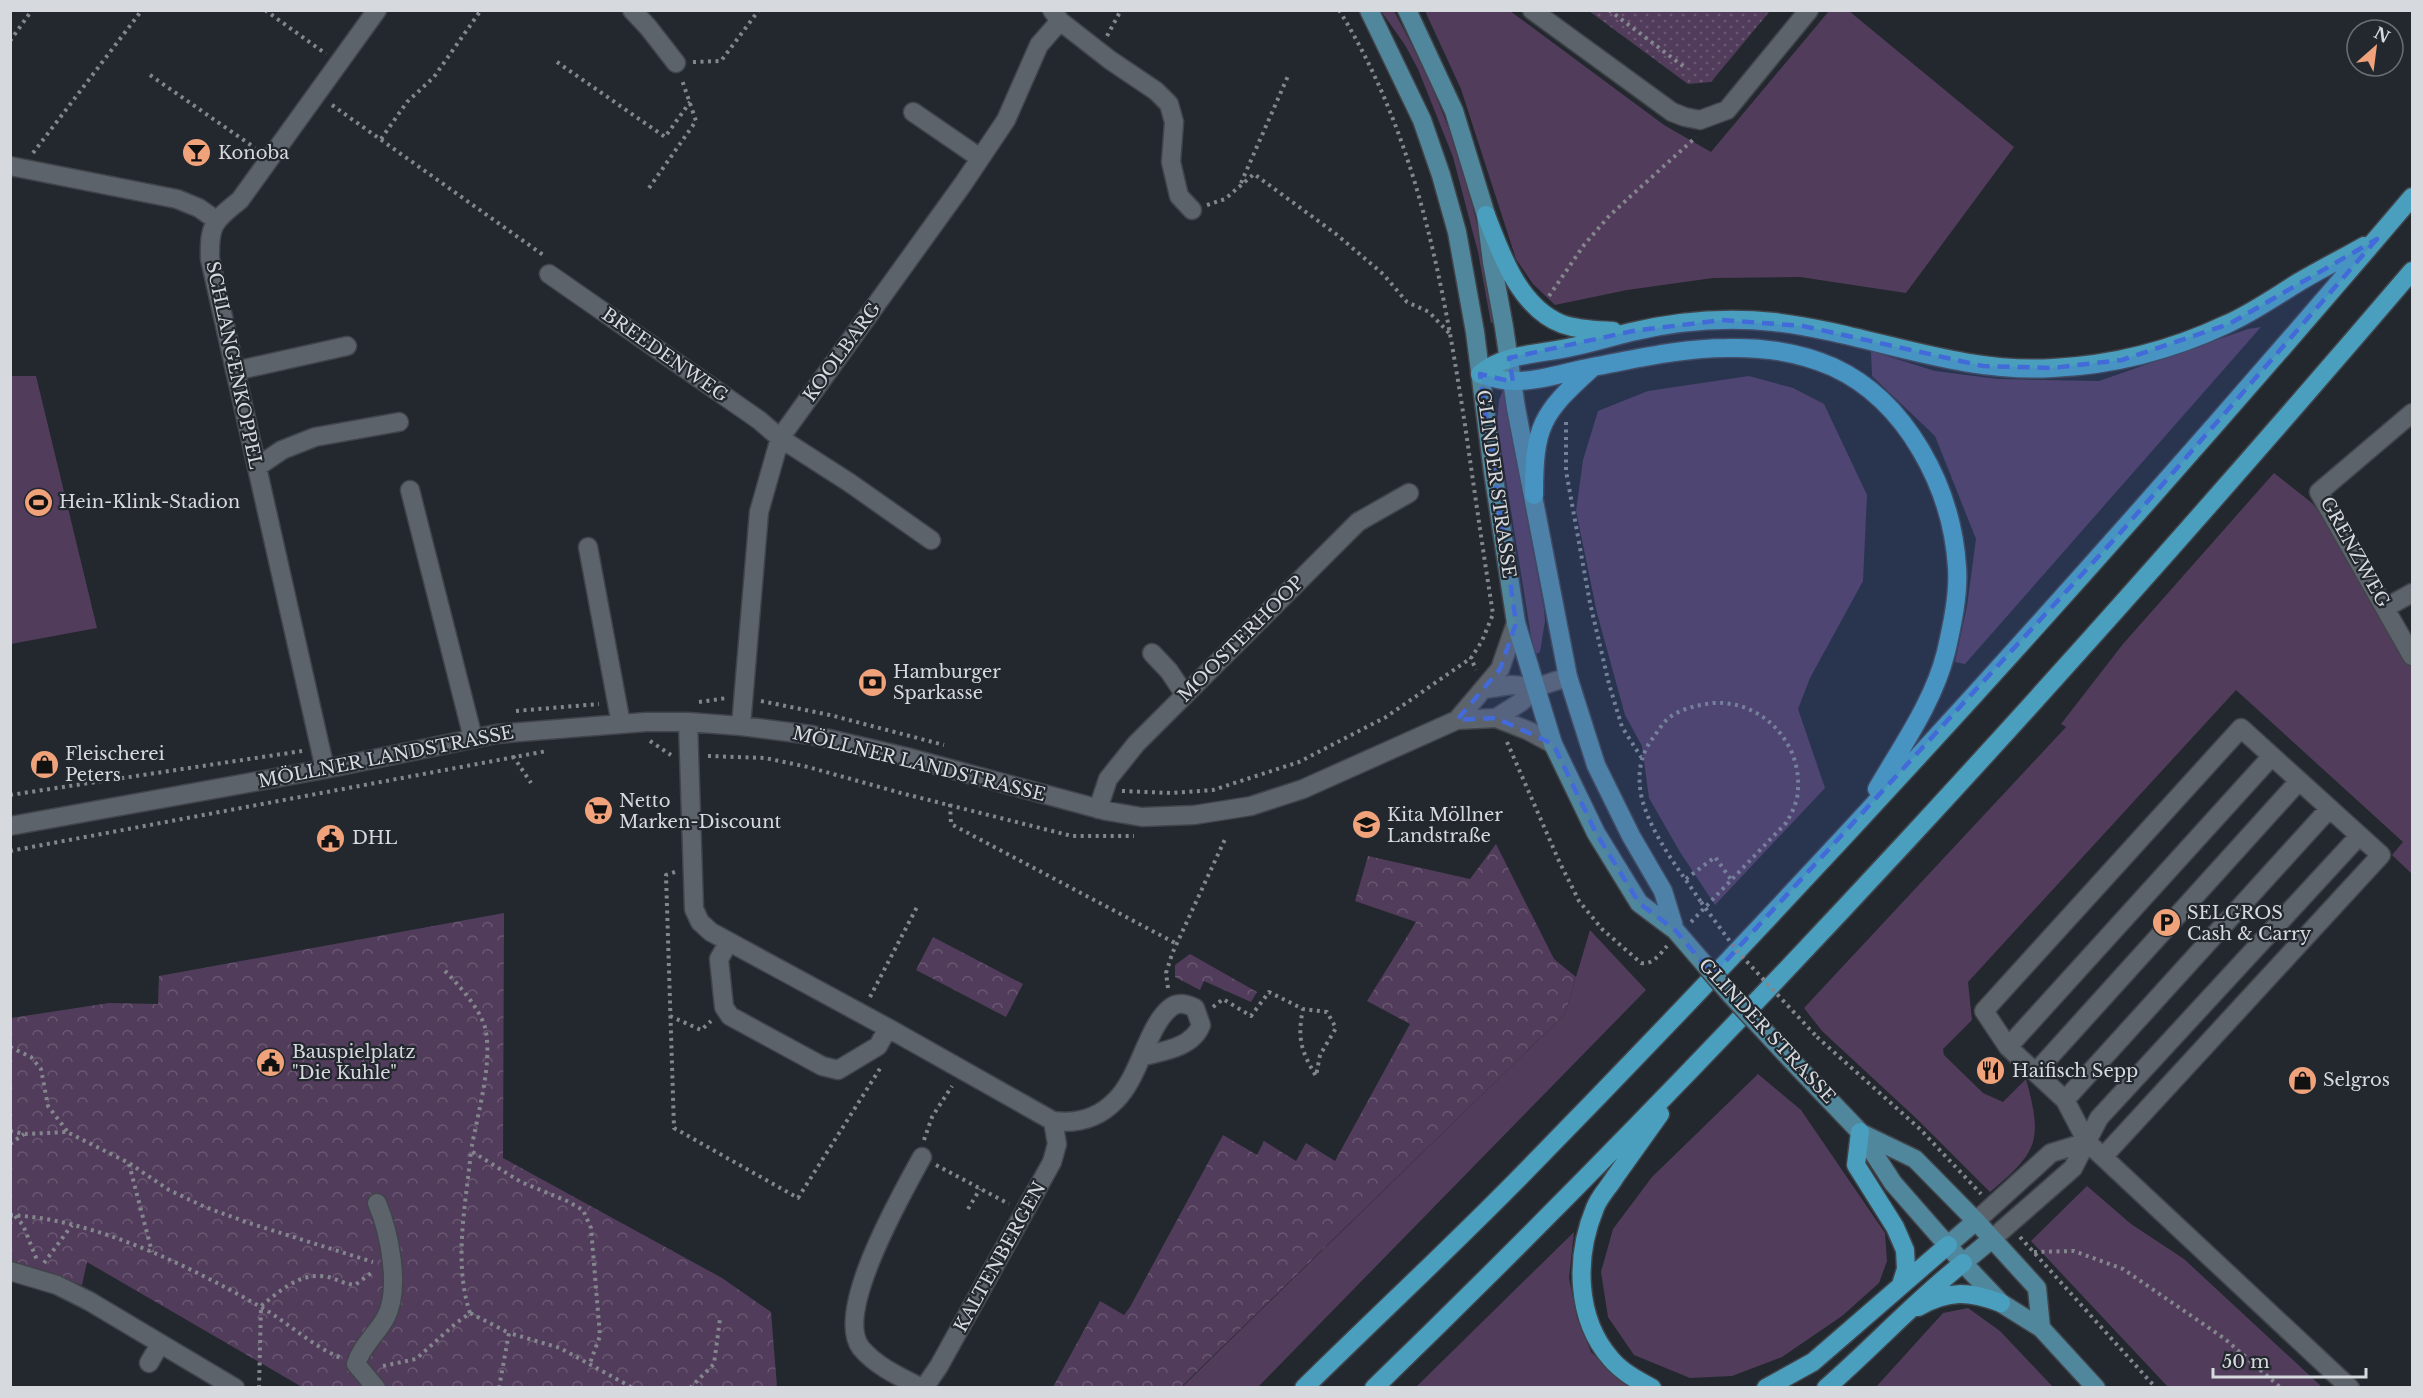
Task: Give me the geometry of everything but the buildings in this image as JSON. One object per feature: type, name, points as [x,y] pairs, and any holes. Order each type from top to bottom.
[{"type":"highway","points":[[1304,1388],[1513,1184],[1859,819],[2121,532],[2412,197]]},
{"type":"highway","points":[[1486,215],[1512,275],[1539,309],[1555,321],[1578,328],[1633,331]]},
{"type":"highway","points":[[1480,374],[1488,367],[1509,358],[1550,352],[1633,331],[1704,321],[1772,322],[1834,332],[1943,359],[1983,366],[2029,369],[2122,360],[2158,351],[2229,324],[2376,239]]},
{"type":"highway","points":[[1374,1388],[1489,1276],[1693,1068],[2019,717],[2412,271]]},
{"type":"highway","points":[[1480,374],[1512,381],[1709,348],[1774,350],[1809,358],[1834,368],[1874,395],[1899,419],[1929,466],[1945,503],[1958,568],[1954,611],[1946,652],[1933,690],[1859,819]]},
{"type":"highway","points":[[1534,495],[1535,445],[1545,419],[1561,396],[1593,367]]},
{"type":"highway","points":[[1652,1388],[1626,1373],[1610,1359],[1594,1334],[1581,1284],[1582,1256],[1596,1205],[1693,1068]]},
{"type":"highway","points":[[1860,1132],[1856,1165],[1895,1227],[1905,1250],[1906,1269],[1901,1285]]},
{"type":"highway","points":[[1766,1388],[1813,1362],[1948,1245]]},
{"type":"highway","points":[[1826,1388],[1909,1312],[1930,1289],[1963,1263]]},
{"type":"highway","points":[[1909,1312],[1942,1296],[1958,1293],[1985,1297],[2001,1303]]},
{"type":"main road","name":"GLINDER STRASSE","points":[[1369,10],[1422,120],[1457,232],[1475,332],[1516,623],[1553,744],[1596,833],[1639,903],[1675,930],[1730,994],[1860,1132],[1893,1183],[1963,1263],[2001,1303],[2042,1328],[2096,1388]]},
{"type":"main road","name":"GLINDER STRASSE","points":[[1407,10],[1454,111],[1486,215],[1512,381],[1568,677],[1596,765],[1631,836],[1663,891],[1675,930]]},
{"type":"main road","name":"GLINDER STRASSE","points":[[1860,1132],[1915,1159],[1976,1221],[2037,1288],[2042,1328]]},
{"type":"main road","points":[[1948,1245],[1976,1221]]},
{"type":"main road","points":[[1963,1263],[1992,1239]]},
{"type":"street","points":[[16,167],[177,200],[199,208],[216,220],[240,200],[377,10]]},
{"type":"street","points":[[632,10],[676,63]]},
{"type":"street","points":[[1532,10],[1672,112],[1700,120],[1727,110],[1809,10]]},
{"type":"street","name":"KOOLBARG","points":[[741,726],[759,512],[780,438],[1006,120],[1040,45],[1056,16],[1098,51],[1156,90],[1169,104],[1174,122],[1171,162],[1179,196],[1192,210]]},
{"type":"street","points":[[913,112],[980,158]]},
{"type":"street","name":"SCHLANGENKOPPEL","points":[[216,220],[209,243],[210,259],[325,769]]},
{"type":"street","name":"BREEDENWEG","points":[[549,274],[759,420],[780,438],[850,483],[931,540]]},
{"type":"street","points":[[235,371],[347,346]]},
{"type":"street","name":"GRENZWEG","points":[[2412,413],[2319,492],[2412,653]]},
{"type":"street","points":[[257,467],[282,450],[315,437],[399,422]]},
{"type":"street","points":[[411,490],[478,737]]},
{"type":"street","name":"MOOSTERHOOP","points":[[1098,809],[1108,779],[1136,744],[1358,522],[1409,493]]},
{"type":"street","points":[[588,547],[621,724]]},
{"type":"street","points":[[2385,608],[2412,593]]},
{"type":"street","points":[[453,611],[478,737]]},
{"type":"street","name":"MÖLLNER LANDSTRASSE","points":[[1457,720],[1482,684],[1500,669],[1516,623]]},
{"type":"street","points":[[1152,653],[1169,671],[1185,695]]},
{"type":"street","name":"MÖLLNER LANDSTRASSE","points":[[1482,684],[1537,687],[1568,677]]},
{"type":"street","name":"MÖLLNER LANDSTRASSE","points":[[1496,718],[1521,702],[1537,687]]},
{"type":"street","name":"MÖLLNER LANDSTRASSE","points":[[10,826],[325,769],[478,737],[621,724],[688,722],[812,735],[906,757],[1098,809],[1142,817],[1194,815],[1251,806],[1303,789],[1457,720],[1496,718],[1530,730],[1553,744]]},
{"type":"street","points":[[688,722],[694,909],[699,922],[728,943],[888,1028],[1053,1121],[1070,1123],[1086,1120],[1116,1100],[1144,1056],[1161,1019],[1170,1008],[1186,1003],[1196,1008],[1201,1025],[1193,1038],[1144,1056]]},
{"type":"street","points":[[2103,1157],[2381,855],[2241,728],[1984,1011],[2008,1047],[2066,1100],[2087,1142],[2103,1157],[2350,1388]]},
{"type":"street","points":[[2008,1047],[2272,756]]},
{"type":"street","points":[[2036,1072],[2300,781]]},
{"type":"street","points":[[2066,1100],[2329,809]]},
{"type":"street","points":[[1992,1239],[2073,1168],[2099,1118],[2359,836]]},
{"type":"street","points":[[728,943],[719,959],[724,1007],[730,1016],[822,1066],[838,1070],[878,1046],[888,1028]]},
{"type":"street","name":"KALTENBERGEN","points":[[923,1388],[939,1366],[1052,1162],[1057,1144],[1053,1121]]},
{"type":"street","points":[[1976,1221],[2051,1153],[2087,1142]]},
{"type":"street","points":[[922,1157],[893,1211],[861,1283],[856,1332],[860,1347],[888,1371],[923,1388]]},
{"type":"street","points":[[376,1388],[356,1364],[360,1353],[386,1316],[393,1295],[386,1224],[377,1203]]},
{"type":"street","points":[[10,1271],[57,1285],[89,1301],[236,1388]]},
{"type":"street","points":[[149,1363],[160,1344]]},
{"type":"path","points":[[10,41],[32,10]]},
{"type":"path","points":[[16,167],[142,10]]},
{"type":"path","points":[[265,10],[339,63]]},
{"type":"path","points":[[381,139],[407,102],[434,76],[480,10]]},
{"type":"path","points":[[649,188],[696,121],[676,63],[721,61],[759,10]]},
{"type":"path","points":[[1098,51],[1121,10]]},
{"type":"path","points":[[1104,788],[1171,793],[1213,790],[1288,766],[1331,747],[1386,717],[1471,658],[1482,641],[1492,614],[1451,336],[1424,207],[1403,145],[1364,55],[1339,10]]},
{"type":"path","points":[[1610,10],[1687,69]]},
{"type":"path","points":[[557,62],[665,137],[690,102]]},
{"type":"path","points":[[150,75],[270,159]]},
{"type":"path","points":[[1240,185],[1288,76]]},
{"type":"path","points":[[317,94],[549,260],[549,274]]},
{"type":"path","points":[[1545,303],[1597,229],[1699,135],[1700,120]]},
{"type":"path","points":[[1192,210],[1225,199],[1254,174],[1336,234],[1383,274],[1407,302],[1429,312],[1451,336]]},
{"type":"path","points":[[1566,427],[1566,471],[1590,603],[1616,709],[1622,727],[1641,757]]},
{"type":"path","points":[[1471,658],[1482,684]]},
{"type":"path","points":[[689,702],[724,698],[777,704],[830,715],[955,748]]},
{"type":"path","points":[[509,713],[562,706],[617,703]]},
{"type":"path","points":[[1798,789],[1793,751],[1776,727],[1756,711],[1737,704],[1698,705],[1669,718],[1641,757],[1639,781],[1643,800],[1653,825],[1701,902],[1737,951],[1817,1037],[1920,1129],[1993,1207]]},
{"type":"path","points":[[646,741],[657,744],[668,754],[676,757]]},
{"type":"path","points":[[10,851],[557,749]]},
{"type":"path","points":[[10,795],[312,750]]},
{"type":"path","points":[[513,756],[531,783]]},
{"type":"path","points":[[703,756],[765,758],[836,774],[901,793],[1072,836],[1144,836]]},
{"type":"path","points":[[950,804],[951,824],[1178,944]]},
{"type":"path","points":[[1170,1008],[1166,973],[1226,837]]},
{"type":"path","points":[[1686,879],[1715,857],[1732,881]]},
{"type":"path","points":[[693,866],[666,875],[674,1128],[798,1198],[882,1066],[878,1046]]},
{"type":"path","points":[[861,1014],[918,905]]},
{"type":"path","points":[[445,970],[469,997],[486,1030],[486,1066],[471,1151],[461,1257],[465,1296],[470,1313],[509,1334],[560,1347],[633,1388]]},
{"type":"path","points":[[1251,1016],[1269,992],[1303,1009],[1327,1012],[1336,1028],[1320,1055],[1316,1076],[1298,1030],[1303,1009]]},
{"type":"path","points":[[1200,1016],[1223,999],[1251,1016],[1253,1022]]},
{"type":"path","points":[[670,1016],[701,1030],[724,1007]]},
{"type":"path","points":[[10,1047],[31,1057],[41,1069],[48,1106],[67,1132],[129,1163],[169,1190],[205,1207],[370,1261],[378,1266],[355,1285],[341,1284],[329,1277],[314,1276],[298,1280],[261,1306]]},
{"type":"path","points":[[963,1070],[932,1117],[918,1155],[1024,1213]]},
{"type":"path","points":[[10,1131],[25,1134],[67,1132]]},
{"type":"path","points":[[10,1144],[25,1134]]},
{"type":"path","points":[[471,1151],[521,1182],[583,1210],[591,1228],[600,1336],[590,1363]]},
{"type":"path","points":[[129,1163],[152,1252]]},
{"type":"path","points":[[968,1209],[980,1189]]},
{"type":"path","points":[[12,1215],[72,1225],[152,1252],[261,1306],[325,1352],[356,1364],[384,1367],[416,1359],[470,1313]]},
{"type":"path","points":[[12,1215],[23,1226],[40,1269],[72,1225]]},
{"type":"path","points":[[2009,1226],[2156,1388]]},
{"type":"path","points":[[2034,1252],[2074,1251],[2123,1269],[2224,1339],[2281,1388]]},
{"type":"path","points":[[259,1388],[261,1306]]},
{"type":"path","points":[[690,1388],[714,1364],[720,1318]]},
{"type":"path","points":[[499,1388],[509,1334]]},
{"type":"highlighted area","points":[[2377,239],[2121,532],[1713,975],[1675,930],[1639,903],[1596,833],[1553,744],[1496,718],[1457,720],[1500,669],[1516,623],[1480,374],[1513,382],[1509,358],[1633,331],[1722,320],[1803,326],[1983,366],[2052,368],[2122,360],[2229,324]]},
{"type":"green space","points":[[1381,11],[1394,11],[1430,82],[1445,119],[1459,157],[1476,218],[1496,322],[1491,323],[1478,252],[1453,157],[1418,69],[1405,45]]},
{"type":"green space","points":[[1425,11],[1510,11],[1664,125],[1711,152],[1829,11],[1849,11],[2014,147],[1906,293],[1800,277],[1713,278],[1627,290],[1555,305],[1533,284],[1516,259],[1461,89]]},
{"type":"green space","points":[[1589,11],[1770,11],[1711,82],[1688,84]]},
{"type":"green space","points":[[2261,327],[1965,664],[1955,662],[1967,606],[1976,539],[1935,436],[1872,376],[1871,351],[1935,371],[1998,379],[2099,381],[2248,329]]},
{"type":"green space","name":"Hein-Klink-Stadion","points":[[11,376],[36,376],[97,628],[11,644]]},
{"type":"green space","points":[[1749,376],[1793,388],[1824,404],[1867,495],[1863,581],[1810,678],[1798,709],[1825,788],[1715,905],[1680,852],[1649,798],[1642,746],[1625,715],[1597,613],[1576,511],[1583,460],[1598,411],[1648,391]]},
{"type":"green space","points":[[1504,388],[1508,389],[1523,496],[1544,609],[1545,621],[1540,652],[1536,654],[1532,642],[1497,423],[1499,400]]},
{"type":"green space","points":[[2274,473],[2312,503],[2336,533],[2412,668],[2412,874],[2392,855],[2403,842],[2236,690],[1968,982],[1972,1020],[1943,1049],[1944,1055],[1983,1093],[2003,1102],[2026,1079],[2034,1117],[2035,1131],[2027,1155],[1990,1192],[1917,1119],[1822,1031],[1804,1008],[2066,727],[2061,724],[2123,644]]},
{"type":"green space","points":[[1496,844],[1554,959],[1576,977],[1565,1014],[1181,1387],[1053,1387],[1100,1301],[1124,1315],[1130,1307],[1223,1135],[1257,1155],[1264,1141],[1296,1161],[1306,1143],[1335,1161],[1410,1024],[1367,1001],[1416,922],[1355,901],[1368,856],[1470,879]]},
{"type":"green space","points":[[504,913],[503,1158],[722,1278],[771,1312],[777,1387],[302,1387],[87,1262],[82,1285],[11,1262],[11,1018],[109,1003],[158,1004],[159,976]]},
{"type":"green space","points":[[1590,930],[1646,990],[1258,1387],[1181,1388],[1565,1014]]},
{"type":"green space","points":[[933,937],[1023,984],[1006,1017],[916,970]]},
{"type":"green space","points":[[1190,954],[1257,992],[1251,1002],[1204,981],[1200,990],[1175,977],[1175,965]]},
{"type":"green space","points":[[1758,1074],[1801,1110],[1885,1233],[1887,1261],[1879,1283],[1842,1316],[1782,1357],[1732,1376],[1690,1378],[1634,1355],[1608,1317],[1601,1272],[1613,1229],[1652,1177]]},
{"type":"green space","points":[[2087,1186],[2131,1224],[2184,1259],[2322,1387],[2168,1387],[2031,1241]]},
{"type":"green space","points":[[1574,1232],[1569,1278],[1577,1318],[1591,1352],[1624,1383],[1634,1387],[1415,1388]]},
{"type":"green space","points":[[1968,1308],[2000,1331],[2053,1387],[1876,1387],[1943,1313]]},
{"type":"place","name":"Konoba","points":[[197,153]]},
{"type":"place","name":"Hein-Klink-Stadion","points":[[38,502]]},
{"type":"place","name":"Hamburger Sparkasse","points":[[872,682]]},
{"type":"place","name":"Fleischerei Peters","points":[[44,764]]},
{"type":"place","name":"Netto Marken-Discount","points":[[598,811]]},
{"type":"place","name":"Kita Möllner Landstraße","points":[[1366,825]]},
{"type":"place","name":"DHL","points":[[331,838]]},
{"type":"place","name":"SELGROS Cash & Carry","points":[[2166,923]]},
{"type":"place","name":"Bauspielplatz \"Die Kuhle\"","points":[[271,1062]]},
{"type":"place","name":"Haifisch Sepp","points":[[1991,1071]]},
{"type":"place","name":"Selgros","points":[[2302,1080]]}]
